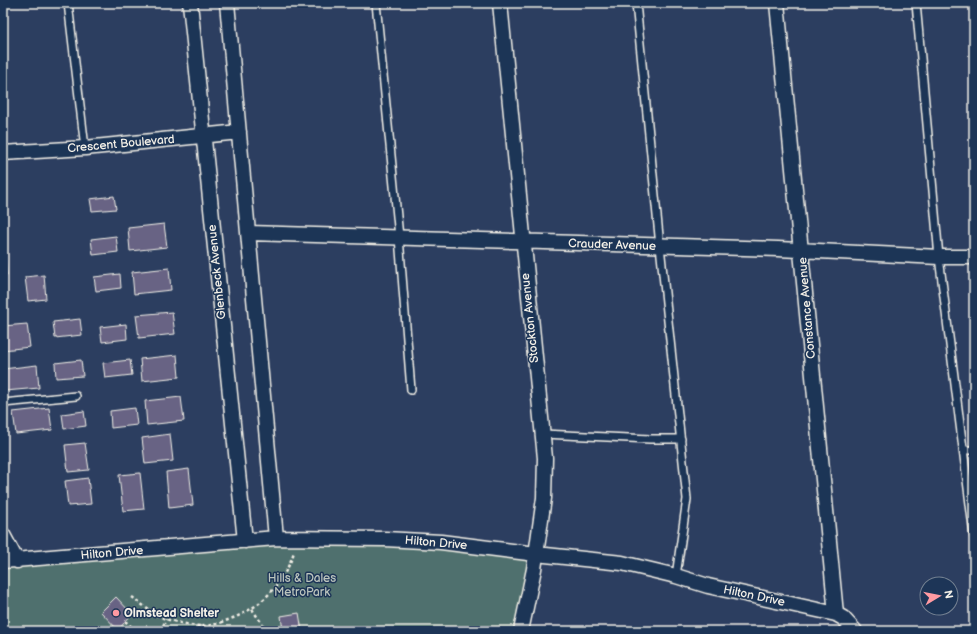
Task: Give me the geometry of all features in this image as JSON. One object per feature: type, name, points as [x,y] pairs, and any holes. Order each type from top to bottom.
[{"type":"street","name":"Glenbeck Avenue","points":[[190,3],[245,541]]},
{"type":"street","points":[[227,3],[276,538]]},
{"type":"street","name":"Stockton Avenue","points":[[500,3],[545,458],[544,498],[536,554],[521,631]]},
{"type":"street","name":"Constance Avenue","points":[[777,3],[836,614]]},
{"type":"street","name":"Crescent Boulevard","points":[[3,153],[85,148],[240,132]]},
{"type":"street","name":"Crauder Avenue","points":[[249,234],[399,237],[778,249],[940,257],[974,257]]},
{"type":"street","points":[[3,534],[10,561]]},
{"type":"street","name":"Hilton Drive","points":[[10,561],[276,538],[385,539],[441,542],[622,563],[676,576],[708,586],[823,610],[843,618],[855,631]]},
{"type":"lane","points":[[68,3],[85,148]]},
{"type":"lane","points":[[376,3],[399,237],[411,390]]},
{"type":"lane","points":[[636,3],[687,500],[676,576]]},
{"type":"lane","points":[[916,3],[940,257],[974,536]]},
{"type":"lane","points":[[3,403],[76,396]]},
{"type":"lane","points":[[543,434],[681,439]]},
{"type":"lane","points":[[963,450],[974,450]]},
{"type":"path","points":[[132,597],[166,619],[201,626],[214,625],[252,609],[279,584],[290,566],[296,549],[295,538]]},
{"type":"path","points":[[252,609],[267,631],[284,627]]},
{"type":"path","points":[[161,631],[166,619]]},
{"type":"path","points":[[125,621],[136,631]]},
{"type":"green space","name":"Hills & Dales MetroPark","points":[[276,538],[536,554],[521,631],[3,631],[3,561]]},
{"type":"building","points":[[114,196],[116,209],[92,211],[90,199]]},
{"type":"building","points":[[164,224],[167,247],[130,251],[128,228]]},
{"type":"building","points":[[116,236],[118,252],[93,255],[91,239]]},
{"type":"building","points":[[4,244],[7,275],[3,275]]},
{"type":"building","points":[[169,268],[171,290],[134,294],[132,272]]},
{"type":"building","points":[[120,274],[121,288],[96,291],[94,277]]},
{"type":"building","points":[[44,275],[46,299],[28,301],[25,277]]},
{"type":"building","points":[[172,312],[175,334],[139,338],[136,315]]},
{"type":"building","points":[[80,319],[82,335],[55,338],[53,322]]},
{"type":"building","points":[[27,324],[30,347],[3,350],[3,326]]},
{"type":"building","points":[[126,324],[127,339],[102,342],[100,327]]},
{"type":"building","points":[[177,355],[179,377],[142,381],[140,359]]},
{"type":"building","points":[[81,360],[83,376],[56,378],[55,363]]},
{"type":"building","points":[[130,360],[132,375],[105,378],[103,363]]},
{"type":"building","points":[[37,365],[39,388],[5,391],[3,369]]},
{"type":"building","points":[[181,397],[184,421],[147,425],[145,401]]},
{"type":"building","points":[[49,408],[52,430],[16,434],[13,412]]},
{"type":"building","points":[[135,408],[137,425],[111,428],[110,411]]},
{"type":"building","points":[[84,411],[86,426],[64,429],[62,414]]},
{"type":"building","points":[[170,434],[173,461],[145,464],[142,438]]},
{"type":"building","points":[[85,443],[89,470],[68,472],[65,445]]},
{"type":"building","points":[[189,469],[193,505],[169,508],[166,472]]},
{"type":"building","points":[[140,473],[144,509],[123,511],[119,475]]},
{"type":"building","points":[[88,478],[91,504],[68,506],[65,481]]},
{"type":"building","name":"Olmstead Shelter","points":[[116,597],[132,614],[118,630],[101,612]]},
{"type":"building","points":[[299,613],[302,631],[283,631],[281,616]]},
{"type":"place","name":"Olmstead Shelter","points":[[116,613]]}]
